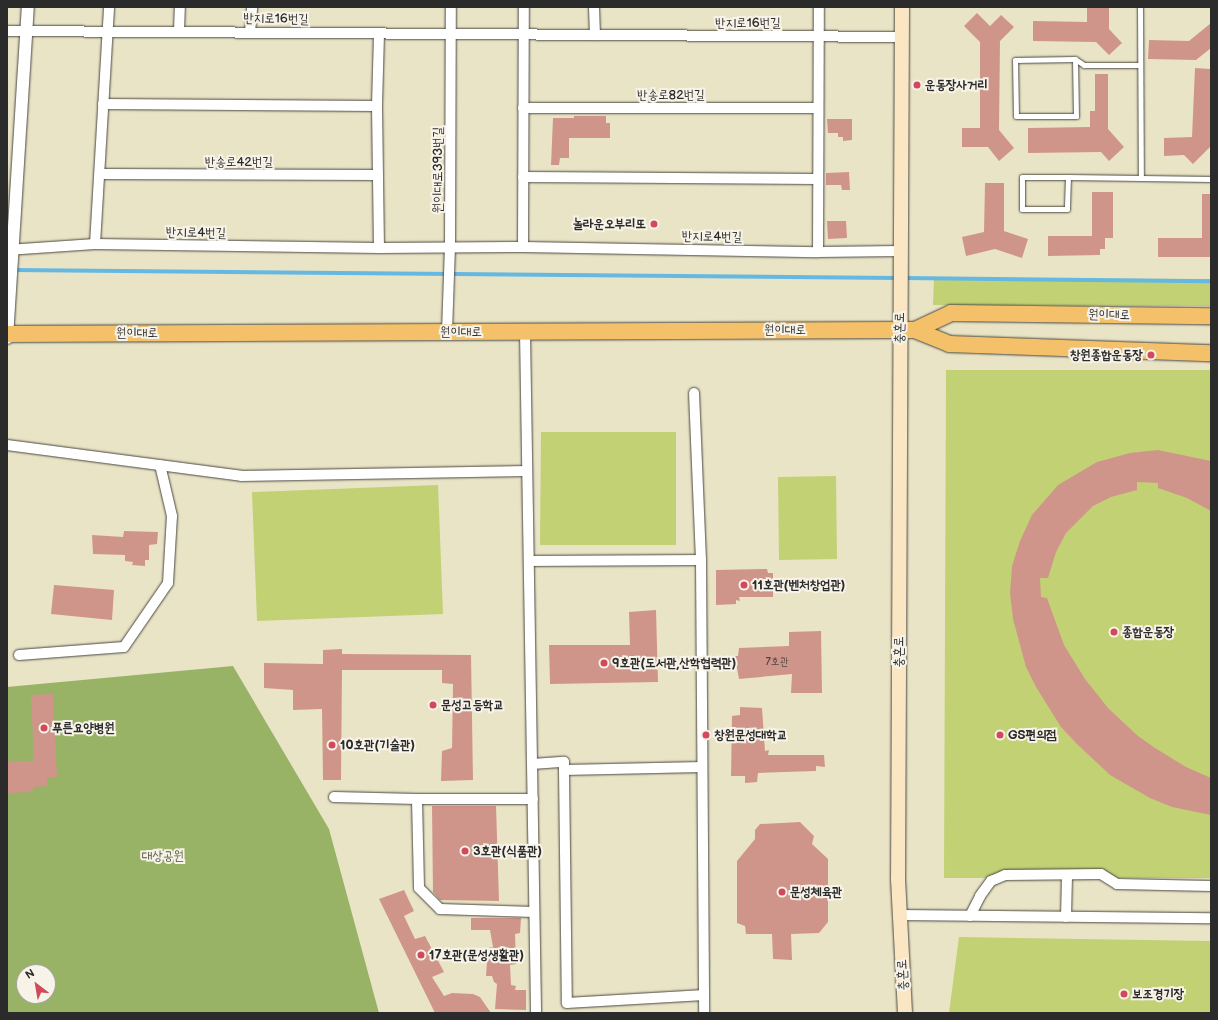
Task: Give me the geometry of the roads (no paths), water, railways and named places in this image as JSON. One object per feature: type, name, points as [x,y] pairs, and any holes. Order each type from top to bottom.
[{"type":"main road","points":[[901,255],[902,7]]},
{"type":"main road","name":"충혼로","points":[[901,255],[901,290],[908,330],[898,864],[905,1013]]},
{"type":"main road","name":"원이대로","points":[[908,330],[951,313],[1211,316]]},
{"type":"main road","name":"원이대로","points":[[7,334],[908,330],[949,344],[1211,354]]},
{"type":"street","points":[[7,338],[11,288],[11,252],[28,7]]},
{"type":"street","points":[[95,244],[109,7]]},
{"type":"street","points":[[179,31],[180,7]]},
{"type":"street","points":[[250,32],[252,7]]},
{"type":"street","name":"원이대로393번길","points":[[447,332],[450,247],[451,7]]},
{"type":"street","points":[[523,247],[524,7]]},
{"type":"street","points":[[594,7],[595,35]]},
{"type":"street","points":[[818,252],[819,7]]},
{"type":"street","name":"반지로16번길","points":[[7,31],[901,37]]},
{"type":"street","points":[[378,34],[377,106],[379,248]]},
{"type":"street","points":[[103,104],[377,106]]},
{"type":"street","name":"반송로82번길","points":[[523,108],[818,108]]},
{"type":"street","name":"반송로42번길","points":[[100,174],[378,176]]},
{"type":"street","points":[[523,177],[818,179]]},
{"type":"street","name":"반지로4번길","points":[[11,252],[95,244],[379,248],[523,247],[818,252],[901,255]]},
{"type":"street","points":[[525,332],[536,1013]]},
{"type":"street","points":[[694,393],[701,560],[704,1013]]},
{"type":"street","points":[[7,445],[241,476],[527,471]]},
{"type":"street","points":[[19,655],[124,647],[168,583],[172,516],[160,465]]},
{"type":"street","points":[[529,561],[701,560]]},
{"type":"street","points":[[532,764],[564,762],[567,1003],[704,995]]},
{"type":"street","points":[[564,770],[702,767]]},
{"type":"street","points":[[334,797],[417,799],[532,798]]},
{"type":"street","points":[[417,799],[419,888],[440,909],[534,912]]},
{"type":"street","points":[[1066,874],[1066,917]]},
{"type":"street","points":[[970,916],[980,896],[991,880],[1005,875],[1101,874],[1117,884],[1211,886]]},
{"type":"street","points":[[900,915],[1211,918]]},
{"type":"lane","points":[[1140,7],[1141,178]]},
{"type":"lane","points":[[1076,59],[1076,116],[1016,116],[1015,60],[1076,59],[1084,65],[1140,65]]},
{"type":"lane","points":[[1068,177],[1068,209],[1022,209],[1022,177],[1068,177],[1211,179]]},
{"type":"waterway","points":[[14,270],[898,278]]},
{"type":"waterway","points":[[904,278],[1211,281]]},
{"type":"place","name":"운동장사거리","points":[[917,85]]},
{"type":"place","name":"놀라운오부리또","points":[[654,224]]},
{"type":"place","name":"창원종합운동장","points":[[1151,355]]},
{"type":"place","name":"11호관(벤처창업관)","points":[[744,585]]},
{"type":"place","name":"종합운동장","points":[[1114,632]]},
{"type":"place","name":"9호관(도서관,산학협력관)","points":[[604,663]]},
{"type":"place","name":"문성고등학교","points":[[433,705]]},
{"type":"place","name":"푸른요양병원","points":[[44,728]]},
{"type":"place","name":"창원문성대학교","points":[[706,735]]},
{"type":"place","name":"GS편의점","points":[[1000,735]]},
{"type":"place","name":"10호관(기술관)","points":[[332,745]]},
{"type":"place","name":"3호관(식품관)","points":[[465,851]]},
{"type":"place","name":"문성체육관","points":[[782,892]]},
{"type":"place","name":"17호관(문성생활관)","points":[[421,955]]},
{"type":"place","name":"보조경기장","points":[[1124,994]]},
{"type":"park label","name":"대상공원","points":[[163,856]]}]
